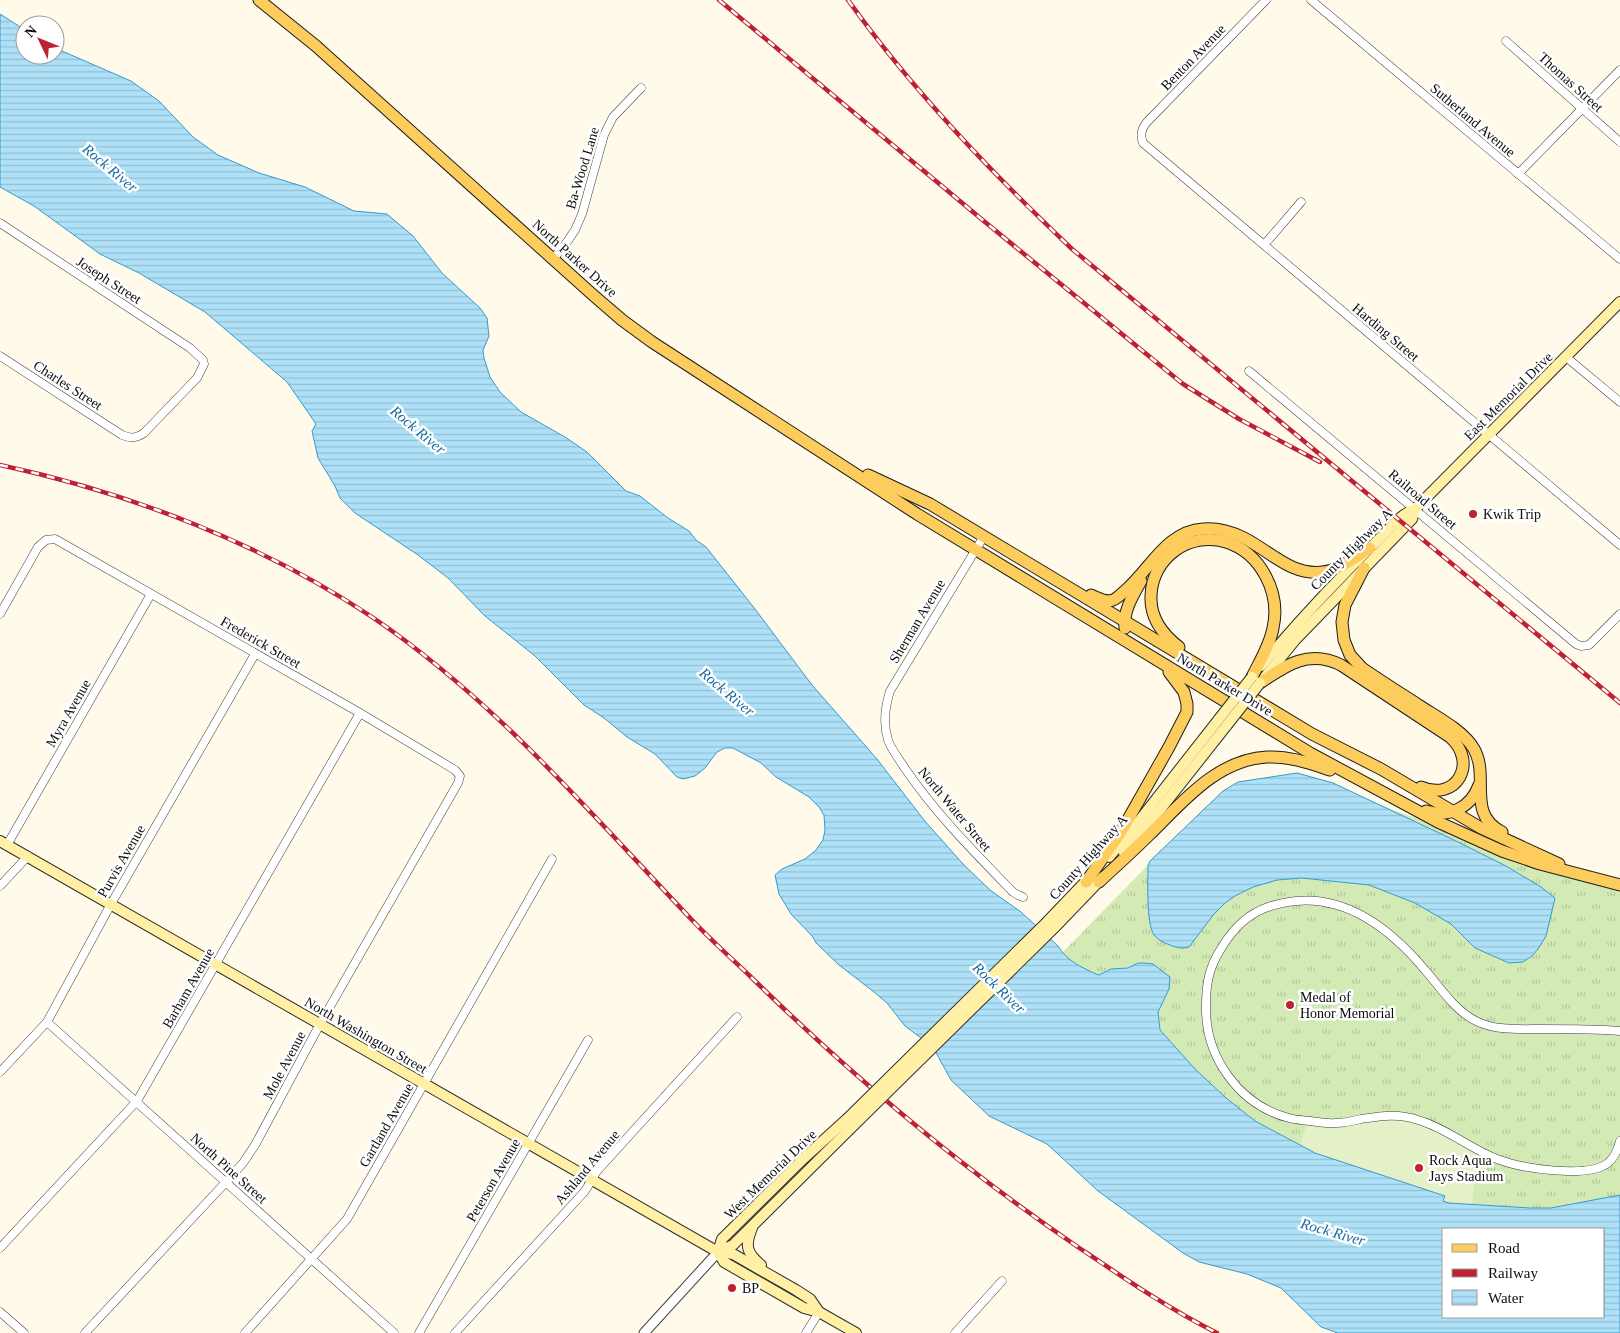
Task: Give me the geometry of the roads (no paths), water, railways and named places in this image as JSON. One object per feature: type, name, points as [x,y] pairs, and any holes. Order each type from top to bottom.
[{"type":"main road","name":"North Parker Drive","points":[[259,0],[316,46],[553,258],[592,296],[652,342],[975,550],[1310,753],[1438,822],[1502,851],[1540,864],[1620,884]]},
{"type":"main road","name":"North Parker Drive","points":[[271,0],[316,46]]},
{"type":"main road","name":"East Memorial Drive","points":[[1415,509],[1620,302]]},
{"type":"main road","name":"North Parker Drive","points":[[838,462],[930,504],[1212,672],[1312,734],[1381,769],[1482,828],[1572,870],[1620,884]]},
{"type":"main road","name":"County Highway A","points":[[850,1123],[1050,925],[1099,882],[1144,830],[1223,722],[1306,615],[1406,512],[1415,509]]},
{"type":"main road","name":"County Highway A","points":[[1256,680],[1412,519],[1415,509]]},
{"type":"main road","points":[[1058,581],[1105,600],[1112,600],[1132,584],[1165,546],[1186,534],[1203,529],[1230,532],[1244,538],[1293,568],[1312,572],[1324,572],[1336,568],[1370,548]]},
{"type":"main road","points":[[1212,672],[1170,640],[1162,631],[1152,613],[1151,603],[1151,588],[1158,567],[1166,558],[1184,545],[1205,539],[1225,541],[1245,552],[1261,568],[1271,586],[1275,608],[1273,629],[1256,680]]},
{"type":"main road","points":[[1131,645],[1125,632],[1124,621],[1133,595],[1153,560]]},
{"type":"main road","points":[[1364,568],[1345,605],[1342,622],[1344,640],[1350,655],[1362,668],[1452,727],[1473,746],[1478,755],[1482,813],[1496,829],[1524,847]]},
{"type":"main road","points":[[1256,680],[1307,659],[1321,659],[1334,662],[1450,737],[1460,748],[1464,760],[1462,772],[1454,783],[1449,787],[1436,791],[1426,789],[1381,769]]},
{"type":"main road","points":[[1086,882],[1121,832],[1187,712],[1184,692],[1161,663]]},
{"type":"main road","name":"County Highway A","points":[[1050,925],[1223,722]]},
{"type":"main road","points":[[1099,882],[1198,787],[1211,777],[1238,764],[1268,757],[1300,760],[1359,779]]},
{"type":"main road","points":[[1412,807],[1436,814],[1453,811],[1467,803],[1476,791],[1480,781]]},
{"type":"main road","name":"North Washington Street","points":[[4,843],[718,1252],[733,1254],[781,1281],[810,1299],[820,1312]]},
{"type":"main road","name":"West Memorial Drive","points":[[718,1252],[733,1245],[753,1226],[850,1123]]},
{"type":"main road","name":"West Memorial Drive","points":[[718,1252],[722,1239],[797,1165],[850,1123]]},
{"type":"main road","points":[[753,1226],[747,1243],[748,1250],[756,1262],[781,1281]]},
{"type":"main road","name":"North Washington Street","points":[[718,1252],[724,1262],[804,1308],[820,1312],[856,1333]]},
{"type":"street","name":"Benton Avenue","points":[[1141,134],[1147,122],[1266,0]]},
{"type":"street","name":"Sutherland Avenue","points":[[1311,0],[1620,259]]},
{"type":"street","name":"Thomas Street","points":[[1506,41],[1620,142]]},
{"type":"street","points":[[1518,174],[1620,70]]},
{"type":"street","name":"Ba-Wood Lane","points":[[553,258],[575,230],[582,214],[604,135],[613,117],[641,88]]},
{"type":"street","name":"Harding Street","points":[[1141,134],[1143,143],[1148,148],[1620,545]]},
{"type":"street","points":[[1264,245],[1301,202]]},
{"type":"street","name":"Joseph Street","points":[[0,223],[190,348],[204,360],[204,367],[197,378],[144,433],[137,438],[128,438],[122,435]]},
{"type":"street","name":"Charles Street","points":[[0,356],[122,435]]},
{"type":"street","points":[[1566,357],[1620,402]]},
{"type":"street","name":"Railroad Street","points":[[1250,371],[1574,643],[1581,646],[1589,645],[1620,614]]},
{"type":"street","name":"Sherman Avenue","points":[[885,725],[885,707],[890,691],[984,536]]},
{"type":"street","name":"Frederick Street","points":[[0,614],[38,547],[46,540],[55,539],[360,713],[455,770],[460,776]]},
{"type":"street","name":"Myra Avenue","points":[[4,843],[151,594]]},
{"type":"street","name":"Purvis Avenue","points":[[0,1072],[47,1022],[111,904],[255,654]]},
{"type":"street","name":"Barham Avenue","points":[[0,1248],[137,1101],[360,713]]},
{"type":"street","name":"North Water Street","points":[[885,725],[888,742],[919,788],[959,837],[1013,892],[1023,897]]},
{"type":"street","name":"Mole Avenue","points":[[85,1333],[226,1182],[256,1145],[320,1024],[453,792],[460,776]]},
{"type":"street","points":[[0,886],[28,856]]},
{"type":"street","name":"Gartland Avenue","points":[[245,1333],[344,1224],[552,859]]},
{"type":"street","points":[[1620,1031],[1601,1029],[1506,1029],[1478,1022],[1466,1016],[1424,968],[1387,931],[1366,917],[1338,905],[1324,902],[1303,901],[1284,903],[1256,912],[1236,928],[1226,941],[1218,952],[1208,976],[1206,1014],[1207,1031],[1212,1048],[1228,1077],[1241,1091],[1272,1111],[1290,1118],[1326,1123],[1384,1116],[1405,1116],[1434,1126],[1496,1158],[1530,1168],[1585,1170],[1604,1165],[1614,1156],[1620,1141]]},
{"type":"street","name":"Ashland Avenue","points":[[455,1333],[585,1191],[597,1171],[737,1017]]},
{"type":"street","name":"North Pine Street","points":[[47,1022],[394,1333]]},
{"type":"street","name":"Peterson Avenue","points":[[419,1333],[588,1040]]},
{"type":"street","name":"West Memorial Drive","points":[[644,1333],[718,1252]]},
{"type":"street","points":[[955,1333],[1002,1281]]},
{"type":"street","points":[[0,1312],[24,1333]]},
{"type":"street","points":[[806,1333],[820,1312]]},
{"type":"water","name":"Rock River","points":[[0,14],[15,24],[15,65],[65,65],[65,52],[131,81],[159,101],[193,137],[218,155],[259,173],[305,187],[354,211],[387,214],[413,236],[442,273],[480,308],[487,318],[489,336],[483,350],[484,358],[490,377],[500,392],[521,412],[587,452],[626,491],[640,496],[668,518],[689,531],[696,540],[706,547],[812,685],[877,759],[924,820],[963,864],[990,890],[1021,912],[1058,946],[1070,960],[1099,975],[1111,969],[1128,968],[1138,963],[1153,964],[1170,977],[1169,989],[1158,1012],[1160,1030],[1195,1069],[1226,1098],[1255,1121],[1315,1153],[1445,1196],[1443,1201],[1449,1203],[1551,1208],[1620,1195],[1620,1333],[1338,1333],[1321,1327],[1281,1288],[1247,1274],[1199,1262],[1183,1253],[1098,1191],[1047,1144],[989,1116],[951,1080],[933,1047],[905,1026],[887,1003],[839,965],[816,943],[813,937],[791,914],[779,894],[775,875],[782,869],[805,859],[816,850],[823,840],[825,830],[824,815],[809,797],[776,777],[761,763],[733,748],[725,748],[717,752],[705,768],[695,776],[683,779],[677,777],[655,754],[627,737],[604,718],[584,705],[535,656],[485,616],[448,578],[418,555],[355,513],[340,498],[318,458],[312,431],[316,424],[287,382],[205,312],[139,273],[100,254],[34,206],[0,187]]},
{"type":"water","points":[[1297,773],[1333,783],[1506,866],[1541,887],[1555,898],[1546,936],[1538,949],[1523,962],[1509,963],[1475,948],[1451,924],[1415,903],[1369,885],[1302,878],[1277,880],[1253,887],[1235,896],[1214,914],[1189,947],[1175,947],[1157,938],[1151,929],[1149,912],[1148,866],[1150,861],[1223,791],[1238,782]]},
{"type":"railway","points":[[719,0],[1183,384],[1239,419],[1320,462]]},
{"type":"railway","points":[[848,0],[899,66],[954,130],[1072,249],[1620,703]]},
{"type":"railway","points":[[0,465],[97,490],[146,506],[240,544],[329,590],[372,617],[417,649],[460,684],[540,759],[707,935],[828,1050],[868,1085],[948,1152],[1032,1215],[1127,1280],[1217,1333]]},
{"type":"place","name":"Kwik Trip","points":[[1473,514]]},
{"type":"place","name":"Medal of Honor Memorial","points":[[1290,1005]]},
{"type":"place","name":"Rock Aqua Jays Stadium","points":[[1419,1168]]},
{"type":"place","name":"BP","points":[[732,1288]]}]
